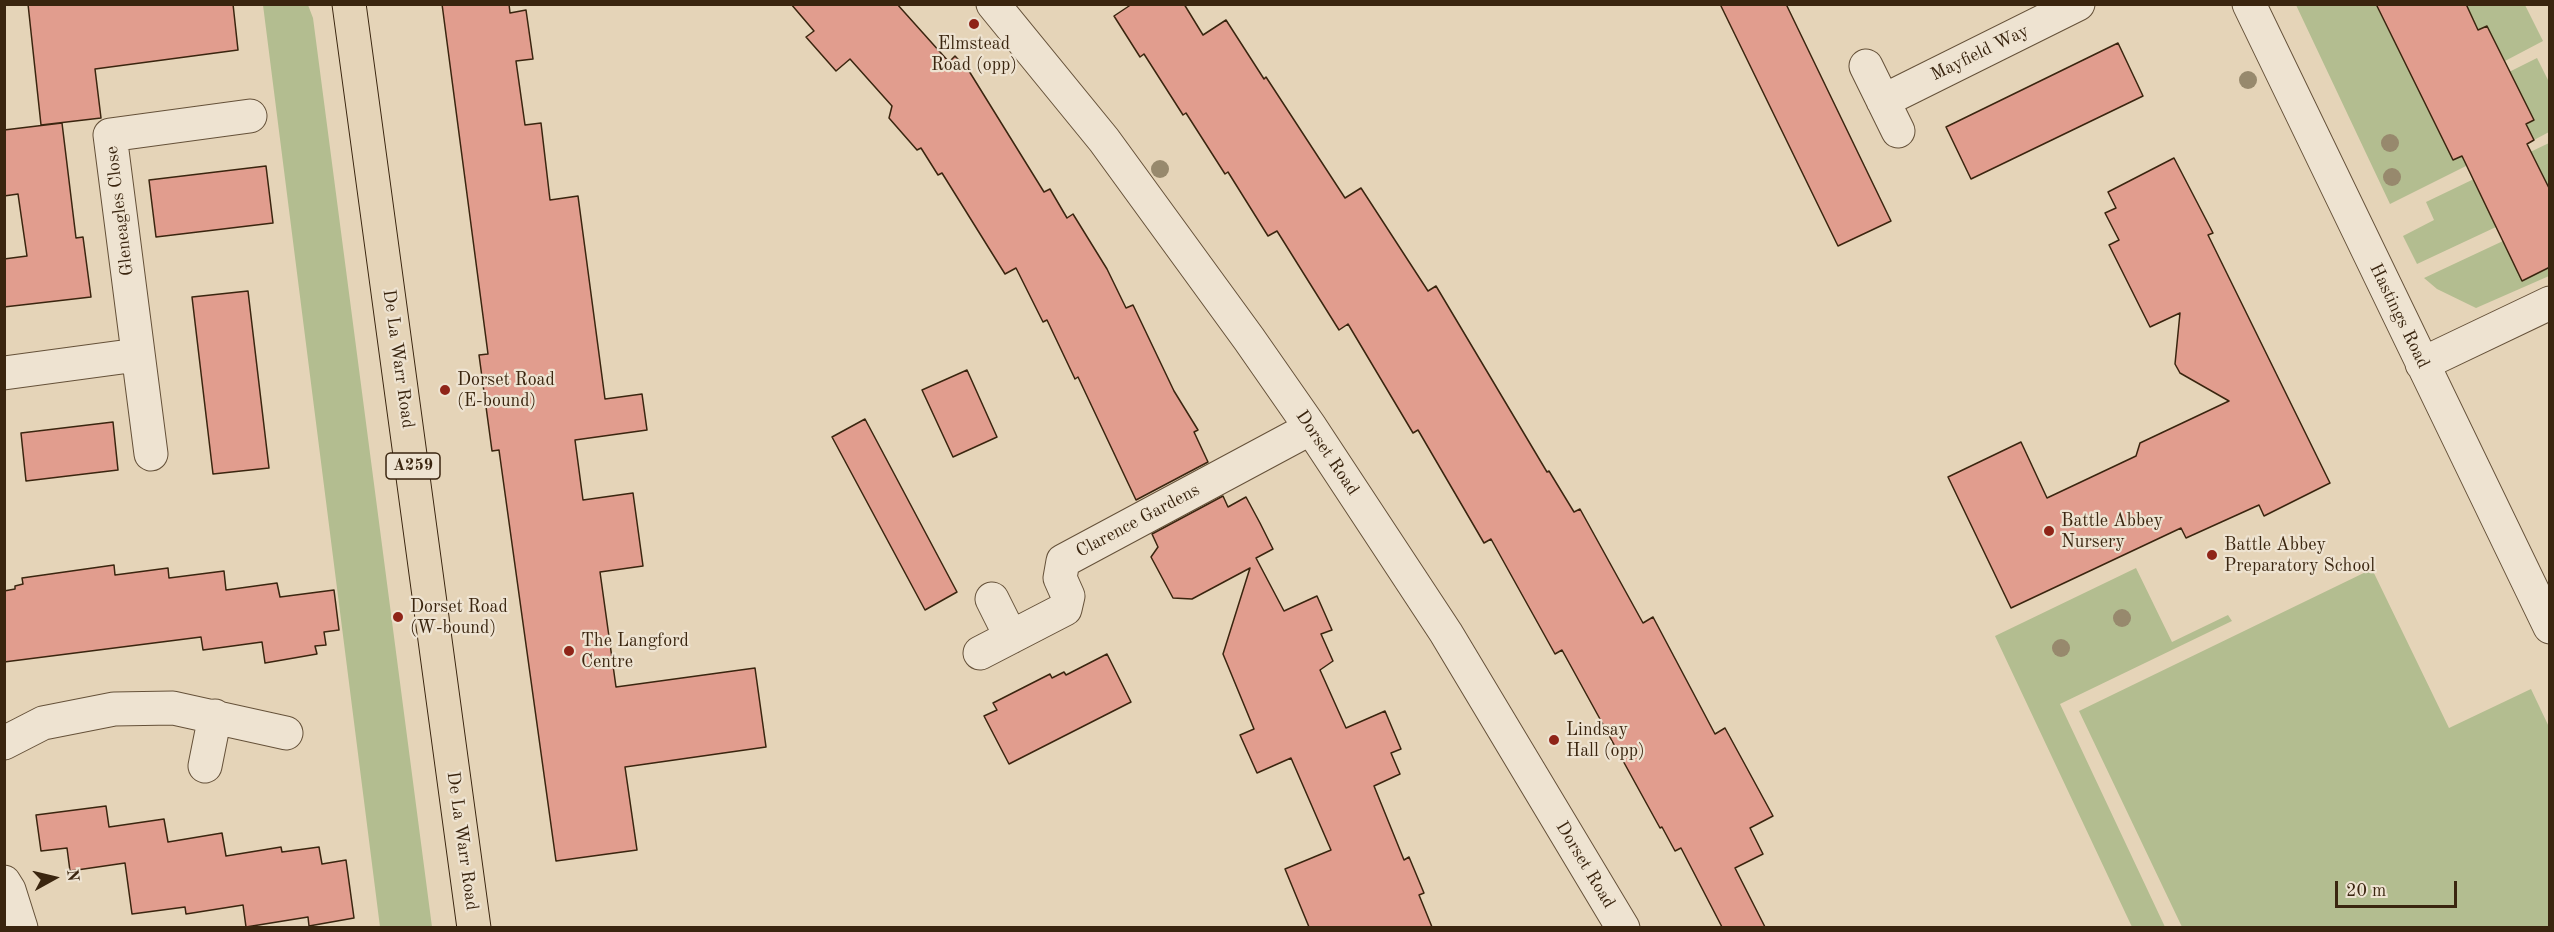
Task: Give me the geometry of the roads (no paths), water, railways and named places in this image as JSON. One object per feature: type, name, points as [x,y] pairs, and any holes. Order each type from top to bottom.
[{"type":"highway","name":"De La Warr Road","points":[[349,4],[474,927]]},
{"type":"street","name":"Dorset Road","points":[[993,4],[1104,140],[1311,428],[1446,633],[1623,927]]},
{"type":"street","name":"Mayfield Way","points":[[1883,101],[2078,4]]},
{"type":"street","name":"Hastings Road","points":[[2249,4],[2550,627]]},
{"type":"street","points":[[1866,66],[1898,131]]},
{"type":"street","name":"Gleneagles Close","points":[[151,454],[111,135],[250,116]]},
{"type":"street","points":[[2422,364],[2550,303]]},
{"type":"street","points":[[4,373],[137,355]]},
{"type":"street","name":"Clarence Gardens","points":[[980,652],[1065,609],[1068,596],[1060,578],[1063,561],[1311,428]]},
{"type":"street","points":[[992,599],[1011,637]]},
{"type":"street","points":[[4,743],[43,723],[114,709],[173,708],[286,733]]},
{"type":"street","points":[[205,766],[214,716]]},
{"type":"street","points":[[4,882],[9,890],[21,927]]},
{"type":"place","name":"Elmstead Road (opp)","points":[[974,24]]},
{"type":"place","name":"Dorset Road (E-bound)","points":[[445,390]]},
{"type":"place","name":"Battle Abbey Nursery","points":[[2049,531]]},
{"type":"place","name":"Battle Abbey Preparatory School","points":[[2212,555]]},
{"type":"place","name":"Dorset Road (W-bound)","points":[[398,617]]},
{"type":"place","name":"The Langford Centre","points":[[569,651]]},
{"type":"place","name":"Lindsay Hall (opp)","points":[[1554,740]]}]
